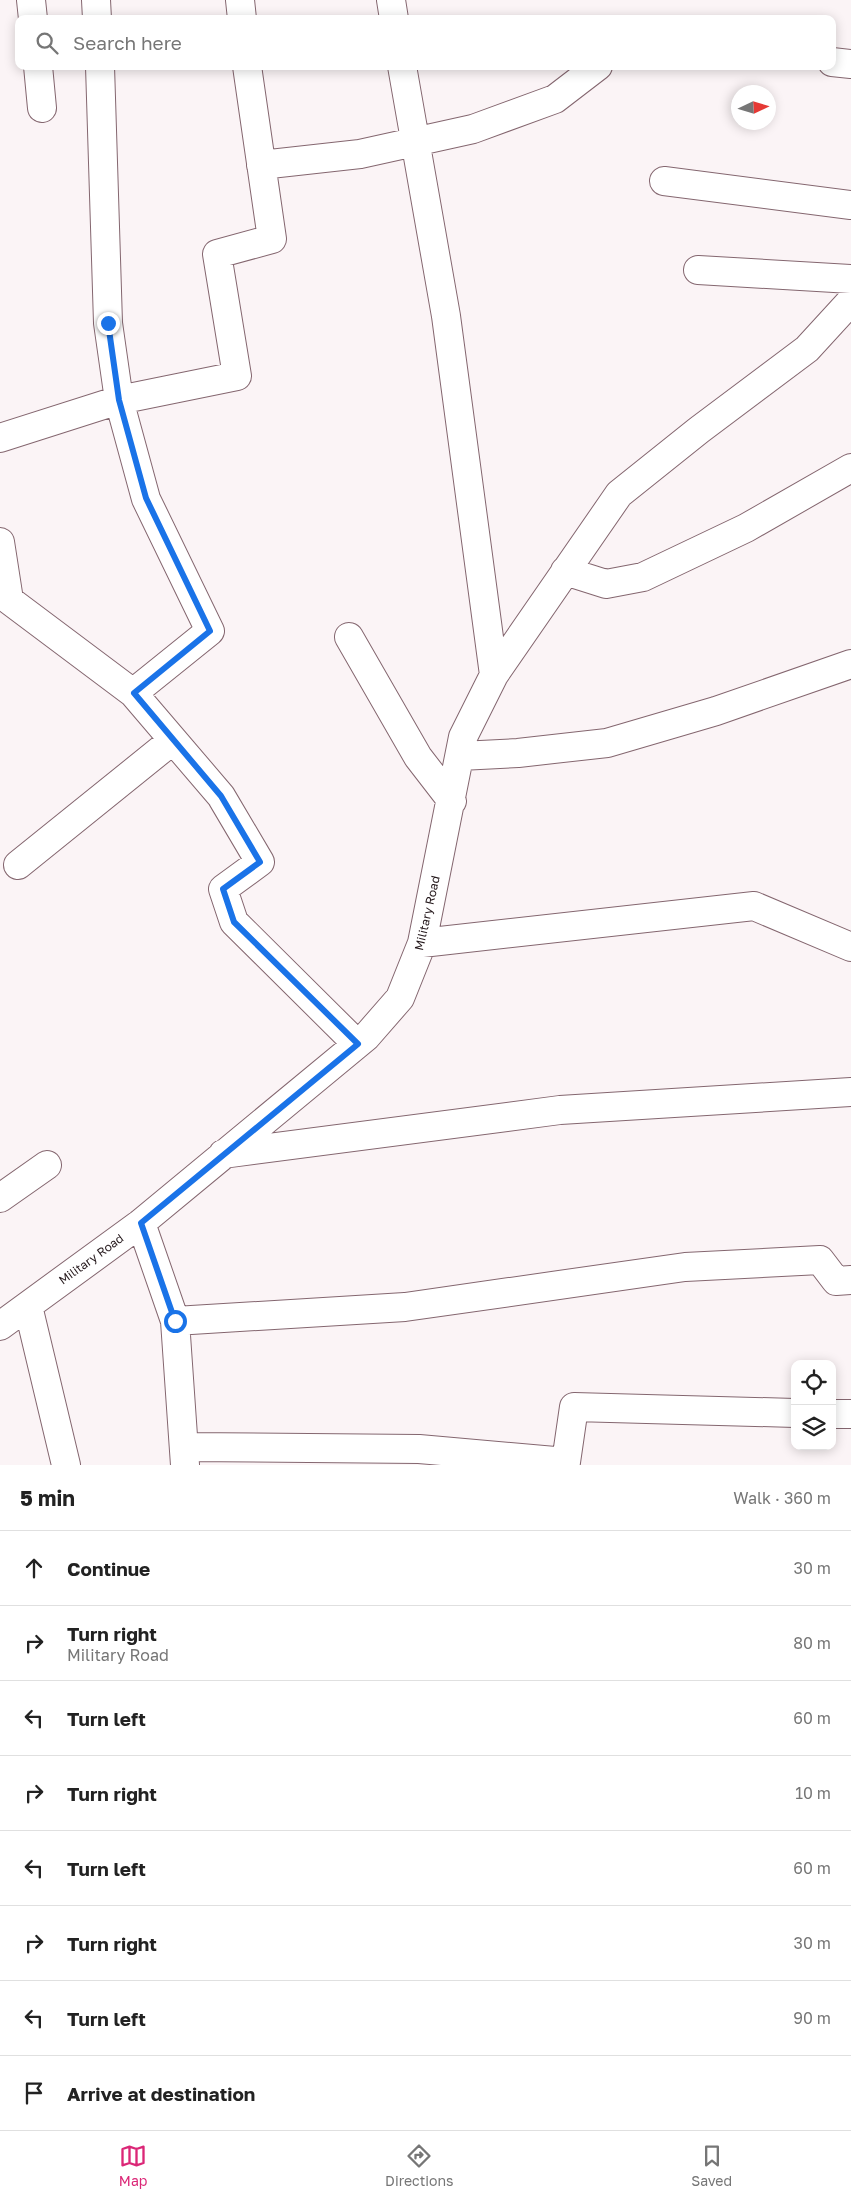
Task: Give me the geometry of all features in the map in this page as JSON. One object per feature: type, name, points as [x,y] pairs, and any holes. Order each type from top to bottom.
[{"type":"street","points":[[31,0],[33,15]]},
{"type":"street","points":[[96,0],[98,15]]},
{"type":"street","points":[[240,0],[242,15]]},
{"type":"street","points":[[391,0],[393,15]]},
{"type":"street","points":[[836,62],[851,64]]},
{"type":"street","points":[[38,70],[42,108]]},
{"type":"street","points":[[100,70],[108,323],[119,400],[146,498],[210,631],[134,693]]},
{"type":"street","points":[[0,438],[119,400],[237,376],[217,254],[272,239],[248,70]]},
{"type":"street","points":[[403,70],[446,316],[494,676]]},
{"type":"street","points":[[261,165],[360,154],[472,129],[555,99],[593,70]]},
{"type":"street","points":[[664,181],[851,205]]},
{"type":"street","points":[[698,270],[851,279]]},
{"type":"street","name":"Military Road","points":[[0,1326],[141,1223],[358,1044],[400,998],[422,943],[452,801],[463,737],[494,676],[619,494],[699,430],[807,349],[851,301]]},
{"type":"street","points":[[565,571],[606,584],[643,577],[746,528],[851,468]]},
{"type":"street","points":[[0,542],[4,600],[134,693],[221,796],[260,862],[223,889],[234,922],[358,1044]]},
{"type":"street","points":[[349,637],[418,757],[452,801]]},
{"type":"street","points":[[460,756],[518,753],[607,743],[716,711],[851,664]]},
{"type":"street","points":[[18,865],[173,740]]},
{"type":"street","points":[[422,943],[754,906],[851,947]]},
{"type":"street","points":[[223,1154],[560,1110],[851,1092]]},
{"type":"street","points":[[0,1198],[47,1165]]},
{"type":"street","points":[[141,1223],[175,1321],[185,1456],[419,1450],[566,1462],[574,1407],[791,1413]]},
{"type":"street","points":[[175,1321],[405,1308],[685,1267],[820,1260],[836,1281],[851,1280]]},
{"type":"street","points":[[28,1306],[66,1465]]},
{"type":"street","points":[[836,1414],[851,1414]]},
{"type":"route","points":[[108,323],[119,400],[146,498],[210,631],[134,693],[221,796],[260,862],[223,889],[234,922],[358,1044],[141,1223],[175,1321]]}]
